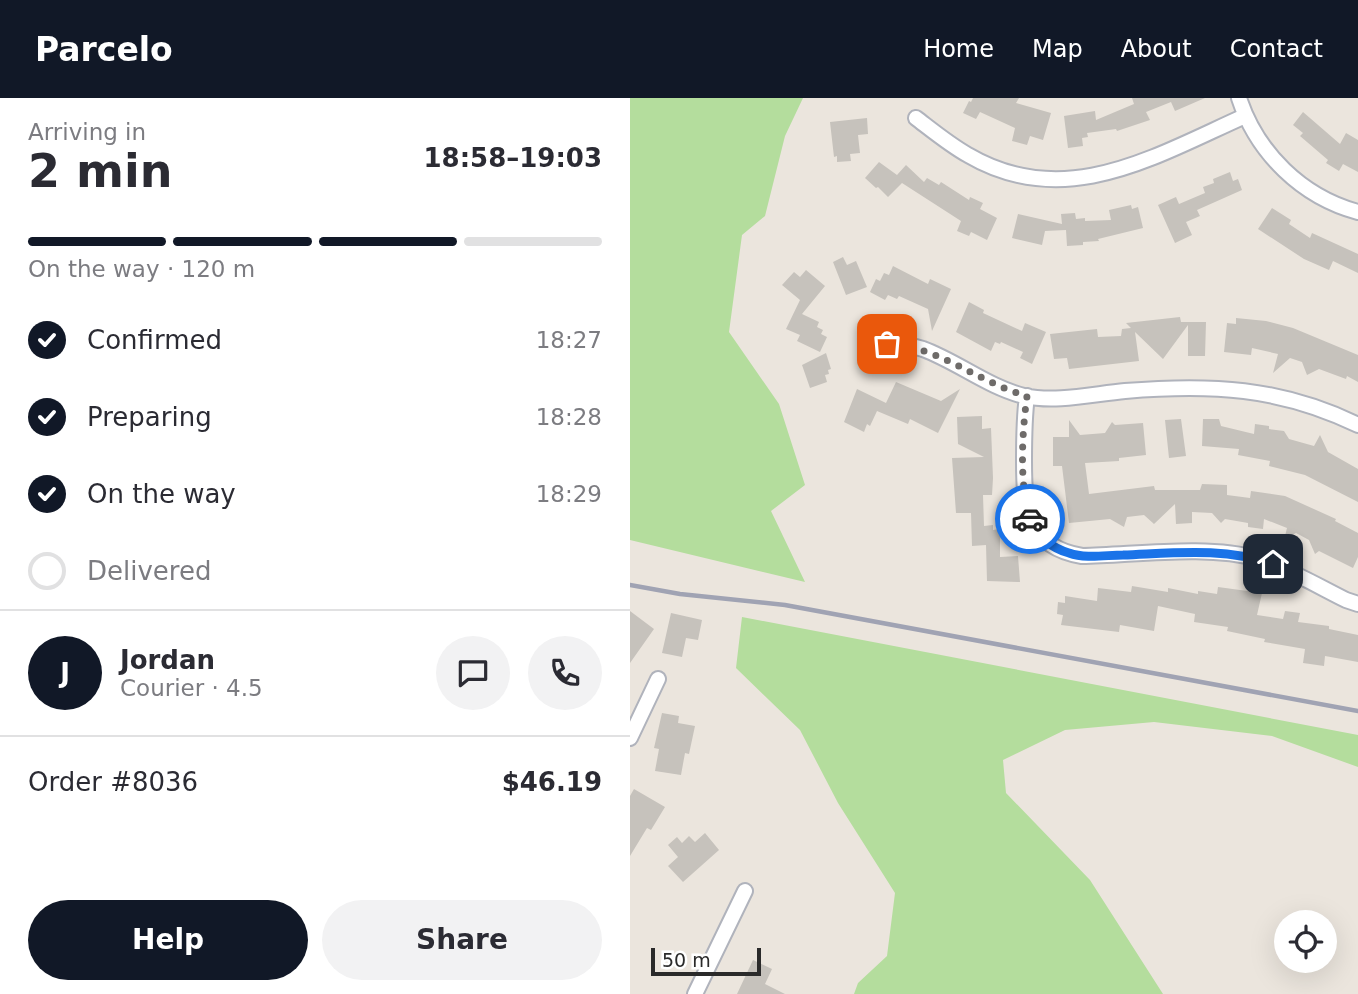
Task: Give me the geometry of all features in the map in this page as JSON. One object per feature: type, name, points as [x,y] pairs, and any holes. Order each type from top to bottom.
[{"type":"street","points":[[1239,98],[1245,116],[1258,139],[1276,161],[1312,192],[1358,212]]},
{"type":"street","points":[[916,118],[950,144],[987,165],[1026,177],[1060,180],[1088,178],[1128,168],[1245,116]]},
{"type":"street","points":[[876,345],[923,349],[1002,388],[1027,396],[1058,398],[1191,387],[1240,389],[1295,400],[1358,425]]},
{"type":"street","points":[[1027,396],[1024,418],[1025,499],[1032,524],[1051,544],[1062,551],[1082,556],[1214,552],[1241,555],[1273,564],[1358,604]]},
{"type":"street","points":[[630,738],[658,679]]},
{"type":"street","points":[[695,994],[745,891]]},
{"type":"green space","points":[[630,98],[803,98],[785,136],[765,216],[742,235],[729,332],[779,404],[805,485],[771,511],[805,582],[630,540]]},
{"type":"green space","points":[[742,617],[1358,735],[1358,767],[1272,736],[1154,722],[1065,730],[1003,760],[1006,793],[1090,880],[1163,994],[854,994],[858,983],[887,956],[895,893],[838,803],[800,730],[736,668]]},
{"type":"building","points":[[973,98],[1019,98],[1016,103],[1051,113],[1043,140],[1030,136],[1027,145],[1012,141],[1015,128],[980,112],[976,119],[963,113]]},
{"type":"building","points":[[1132,98],[1205,98],[1175,111],[1171,102],[1146,112],[1150,120],[1117,131],[1087,133],[1088,137],[1082,138],[1083,146],[1068,148],[1064,116],[1095,111],[1096,120],[1134,104]]},
{"type":"building","points":[[1303,112],[1340,144],[1346,133],[1358,140],[1358,172],[1343,164],[1339,171],[1326,163],[1328,160],[1300,136],[1303,133],[1293,125]]},
{"type":"building","points":[[867,118],[868,134],[858,135],[860,153],[850,154],[851,161],[837,162],[830,122]]},
{"type":"building","points":[[879,162],[897,175],[906,165],[924,182],[927,178],[939,185],[941,182],[969,200],[970,197],[983,203],[980,209],[997,218],[987,240],[971,232],[969,236],[957,231],[961,221],[902,183],[888,197],[865,178]]},
{"type":"building","points":[[1230,172],[1233,181],[1238,179],[1242,190],[1197,210],[1200,216],[1186,222],[1192,235],[1175,243],[1158,205],[1176,197],[1179,204],[1205,193],[1203,187],[1214,183],[1213,179]]},
{"type":"building","points":[[1131,205],[1132,209],[1138,207],[1143,228],[1098,239],[1099,241],[1067,246],[1066,230],[1045,231],[1042,245],[1012,238],[1018,214],[1062,224],[1061,214],[1075,213],[1076,219],[1085,218],[1085,221],[1111,220],[1109,210]]},
{"type":"building","points":[[1272,208],[1291,220],[1289,224],[1310,238],[1312,233],[1358,254],[1358,273],[1333,261],[1329,270],[1304,259],[1258,229]]},
{"type":"building","points":[[843,257],[847,265],[856,261],[867,287],[846,295],[833,262]]},
{"type":"building","points":[[893,266],[928,284],[930,279],[951,289],[932,331],[928,309],[899,296],[897,299],[888,295],[885,300],[870,292],[876,279],[880,281],[884,273],[889,275]]},
{"type":"building","points":[[806,270],[825,286],[802,314],[819,322],[817,327],[823,330],[821,334],[827,337],[820,352],[797,341],[800,335],[786,329],[800,300],[782,285],[794,272],[800,277]]},
{"type":"building","points":[[969,302],[984,310],[983,313],[1022,331],[1025,323],[1046,332],[1032,364],[1020,358],[1023,352],[1001,342],[995,342],[991,351],[956,332]]},
{"type":"building","points":[[1180,317],[1181,322],[1206,322],[1205,356],[1188,356],[1188,325],[1163,359],[1135,332],[1139,361],[1069,369],[1067,358],[1054,359],[1050,334],[1097,329],[1098,337],[1121,336],[1122,329],[1131,328],[1126,323]]},
{"type":"building","points":[[1236,318],[1266,321],[1293,328],[1358,355],[1358,382],[1347,376],[1346,379],[1319,369],[1307,375],[1302,362],[1290,358],[1273,373],[1278,354],[1252,348],[1251,355],[1224,352],[1227,323],[1236,324]]},
{"type":"building","points":[[826,353],[831,369],[828,370],[829,374],[825,375],[827,382],[810,388],[802,365]]},
{"type":"building","points":[[896,382],[941,401],[960,389],[938,433],[910,419],[908,424],[877,411],[864,432],[844,422],[857,389],[886,403]]},
{"type":"building","points":[[982,416],[982,429],[991,428],[993,478],[992,495],[983,495],[984,526],[993,525],[993,530],[1000,529],[1000,557],[1018,556],[1020,582],[987,581],[986,545],[972,546],[971,513],[956,513],[952,458],[984,457],[958,444],[957,417]]},
{"type":"building","points":[[1181,419],[1186,456],[1169,458],[1165,420]]},
{"type":"building","points":[[1203,419],[1219,419],[1221,426],[1254,434],[1255,424],[1269,426],[1269,429],[1284,431],[1289,439],[1314,446],[1320,435],[1328,452],[1358,469],[1358,502],[1305,475],[1269,466],[1270,461],[1238,455],[1239,449],[1202,446]]},
{"type":"building","points":[[1069,420],[1080,435],[1105,433],[1112,422],[1115,425],[1143,423],[1146,455],[1119,458],[1119,461],[1085,463],[1089,494],[1154,486],[1155,490],[1200,490],[1202,484],[1227,485],[1227,495],[1250,498],[1251,491],[1285,496],[1336,519],[1335,521],[1358,533],[1358,557],[1353,568],[1319,551],[1315,554],[1309,540],[1296,533],[1284,540],[1287,528],[1264,519],[1263,529],[1225,519],[1221,523],[1212,513],[1192,512],[1192,523],[1176,524],[1175,504],[1154,524],[1144,515],[1127,517],[1124,527],[1110,519],[1069,523],[1062,466],[1053,466],[1053,437],[1069,437]]},
{"type":"building","points":[[1132,586],[1168,592],[1168,588],[1198,594],[1198,591],[1217,594],[1218,587],[1262,593],[1257,615],[1283,619],[1285,611],[1300,613],[1298,622],[1329,626],[1329,629],[1358,635],[1358,662],[1325,656],[1324,666],[1303,663],[1305,649],[1264,642],[1265,639],[1227,631],[1228,627],[1194,622],[1195,614],[1158,606],[1154,631],[1120,625],[1119,632],[1061,625],[1063,615],[1057,614],[1058,602],[1065,603],[1065,596],[1097,601],[1098,588],[1131,592]]},
{"type":"building","points":[[630,611],[654,629],[630,663]]},
{"type":"building","points":[[671,613],[702,620],[698,640],[686,638],[682,657],[662,653]]},
{"type":"building","points":[[662,713],[679,716],[678,723],[695,726],[689,754],[685,753],[681,775],[655,771],[659,749],[654,748]]},
{"type":"building","points":[[634,789],[665,807],[651,830],[647,828],[630,856],[630,796]]},
{"type":"building","points":[[705,833],[719,850],[683,882],[668,866],[678,857],[668,845],[677,837],[682,843],[689,836],[695,842]]},
{"type":"building","points":[[753,960],[772,969],[765,984],[785,994],[737,994]]},
{"type":"railway","points":[[630,585],[680,594],[785,605],[1358,711]]},
{"type":"way so far","points":[[887,344],[923,349],[1002,388],[1027,396],[1024,418],[1025,499],[1030,519]]},
{"type":"route","points":[[1030,519],[1040,535],[1051,544],[1075,555],[1214,552],[1241,555],[1273,564]]}]
